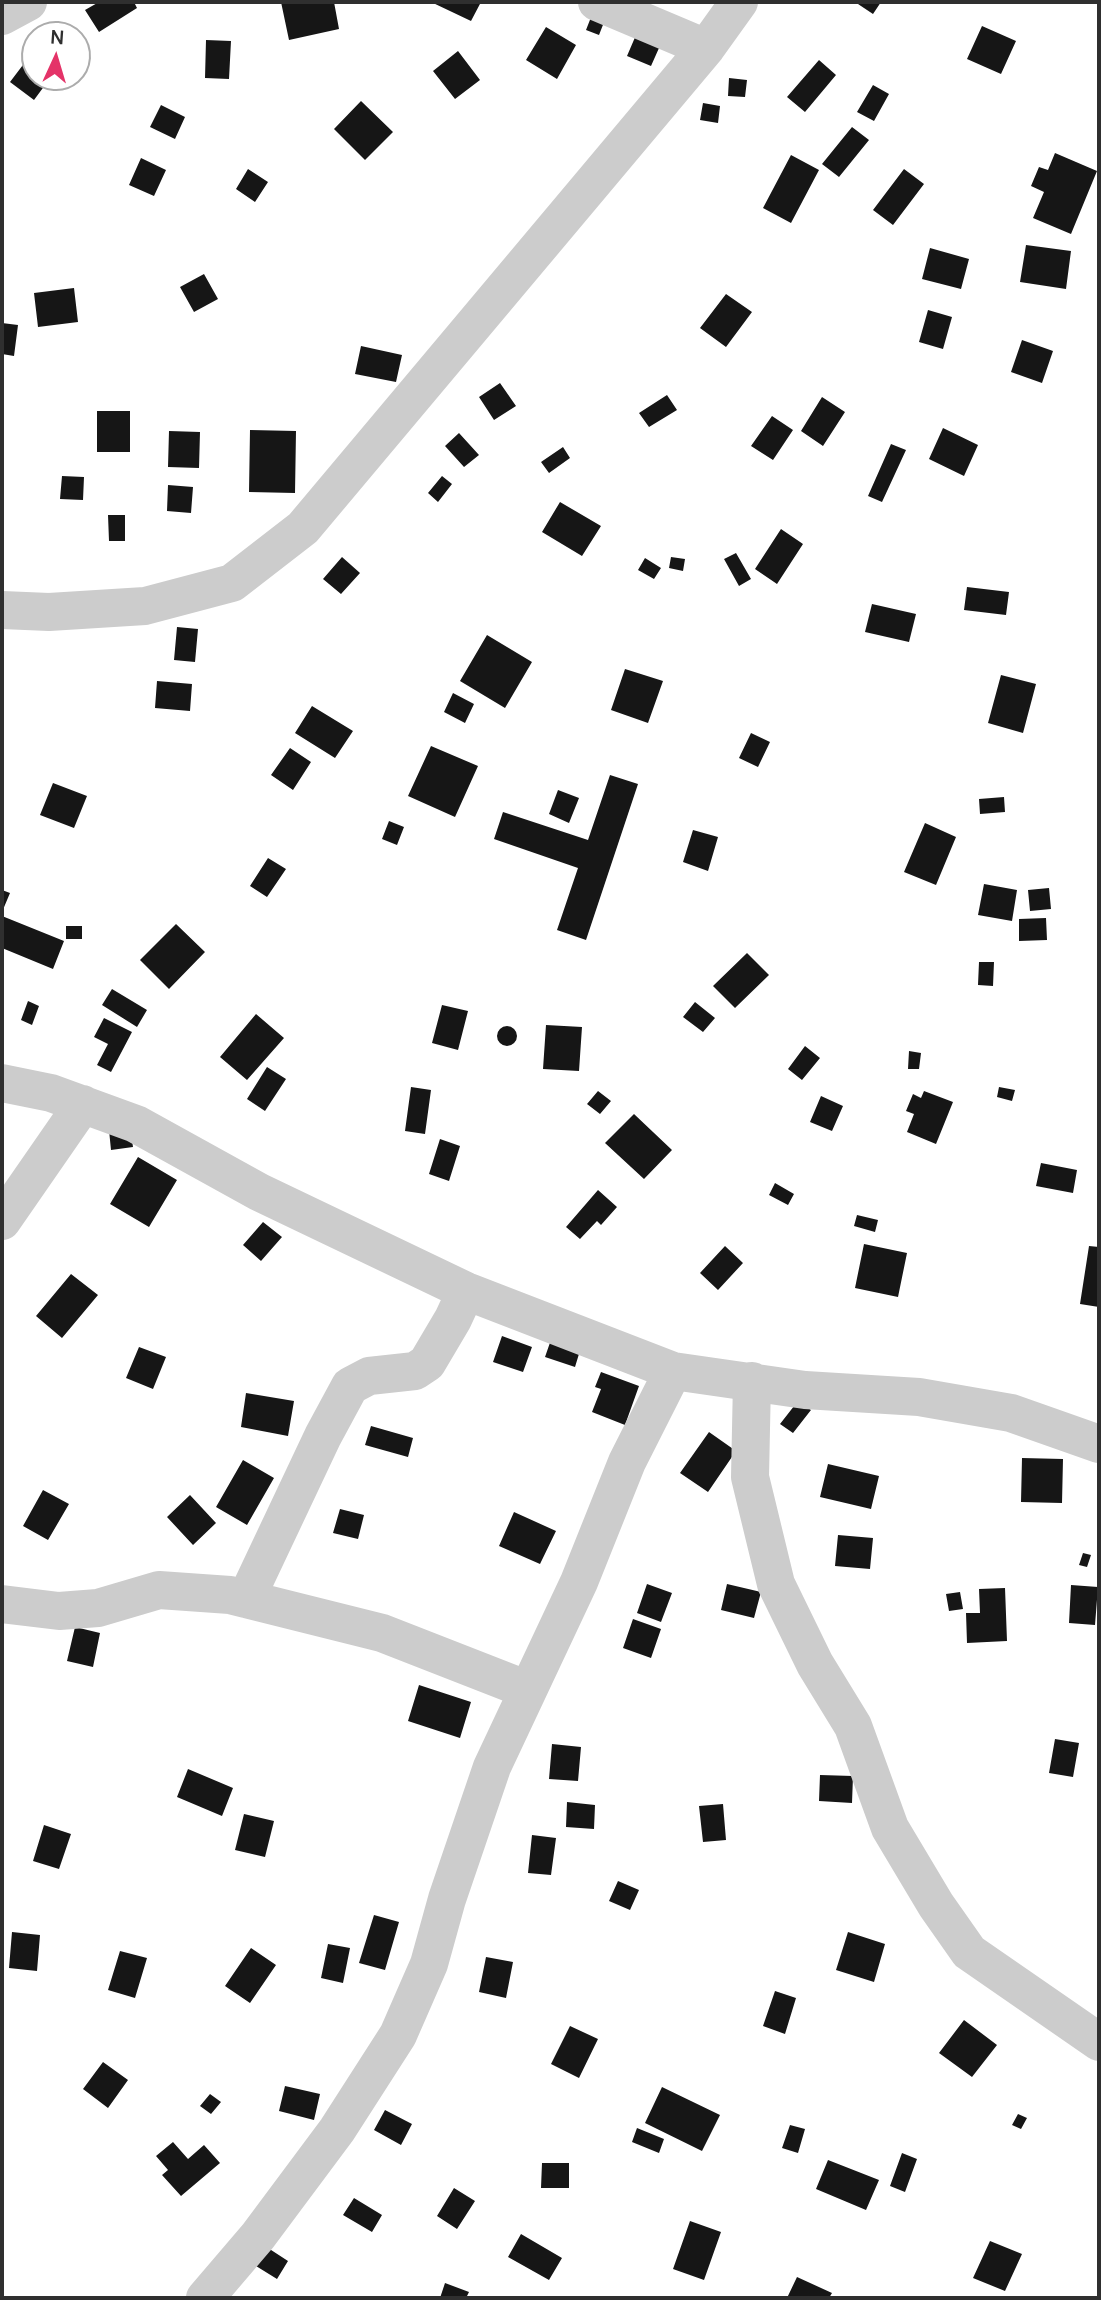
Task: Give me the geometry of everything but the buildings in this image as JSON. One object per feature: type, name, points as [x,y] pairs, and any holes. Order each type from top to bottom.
[{"type":"street","points":[[2,16],[28,2]]},
{"type":"street","points":[[597,2],[706,48]]},
{"type":"street","points":[[2,610],[49,612],[145,606],[232,583],[303,528],[706,48],[739,2]]},
{"type":"street","points":[[2,1083],[51,1093],[136,1124],[259,1192],[466,1291],[673,1371],[805,1390],[919,1397],[1011,1413],[1099,1444]]},
{"type":"street","points":[[2,1221],[83,1104]]},
{"type":"street","points":[[246,1599],[323,1436],[350,1386],[369,1376],[415,1371],[427,1363],[466,1291]]},
{"type":"street","points":[[205,2298],[258,2236],[337,2130],[398,2035],[429,1964],[447,1899],[492,1767],[579,1582],[627,1462],[673,1371]]},
{"type":"street","points":[[752,1381],[750,1477],[776,1584],[815,1664],[853,1726],[890,1828],[936,1905],[969,1952],[1099,2042]]},
{"type":"street","points":[[2,1604],[59,1611],[98,1608],[159,1590],[230,1595],[382,1633],[528,1690]]}]
